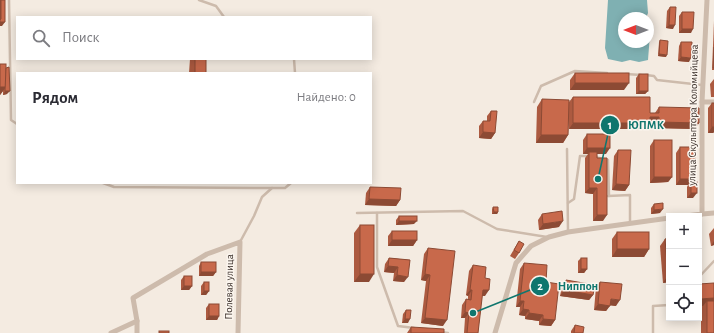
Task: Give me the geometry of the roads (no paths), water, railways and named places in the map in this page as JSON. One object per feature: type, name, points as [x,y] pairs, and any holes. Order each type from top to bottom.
[{"type":"street","name":"улица Скульптора Коломийцева","points":[[702,213],[702,102],[707,0]]},
{"type":"street","points":[[702,102],[714,102]]},
{"type":"street","points":[[702,214],[714,213]]},
{"type":"street","points":[[495,333],[516,263],[531,246],[549,237],[568,232],[666,218]]},
{"type":"street","points":[[137,333],[137,321],[133,298],[208,254],[240,242]]},
{"type":"street","name":"Полевая улица","points":[[238,333],[240,242]]},
{"type":"street","points":[[111,333],[137,321]]},
{"type":"lane","points":[[9,0],[11,120],[16,123]]},
{"type":"lane","points":[[199,0],[216,6],[223,16]]},
{"type":"lane","points":[[294,60],[295,72]]},
{"type":"lane","points":[[534,102],[541,86],[575,71],[614,73]]},
{"type":"lane","points":[[622,74],[654,76],[657,80],[703,86]]},
{"type":"lane","points":[[567,149],[568,232]]},
{"type":"lane","points":[[568,203],[574,199],[580,156],[591,156],[608,160],[609,196]]},
{"type":"lane","points":[[106,184],[114,187],[272,188],[285,188],[290,184]]},
{"type":"lane","points":[[240,242],[262,197],[272,188]]},
{"type":"lane","points":[[604,196],[630,195],[630,223]]},
{"type":"lane","points":[[357,213],[463,211],[497,229],[549,237]]},
{"type":"lane","points":[[377,213],[377,267],[398,326],[420,329]]},
{"type":"lane","points":[[702,274],[714,261]]},
{"type":"lane","points":[[653,333],[653,306],[666,305]]},
{"type":"lane","points":[[434,331],[448,333]]},
{"type":"water","points":[[608,0],[647,0],[648,12],[618,12],[618,48],[649,48],[648,60],[639,62],[630,60],[622,62],[608,59],[605,48]]},
{"type":"place","name":"ЮПМК","points":[[598,179]]},
{"type":"place","name":"Ниппон","points":[[473,313]]}]
